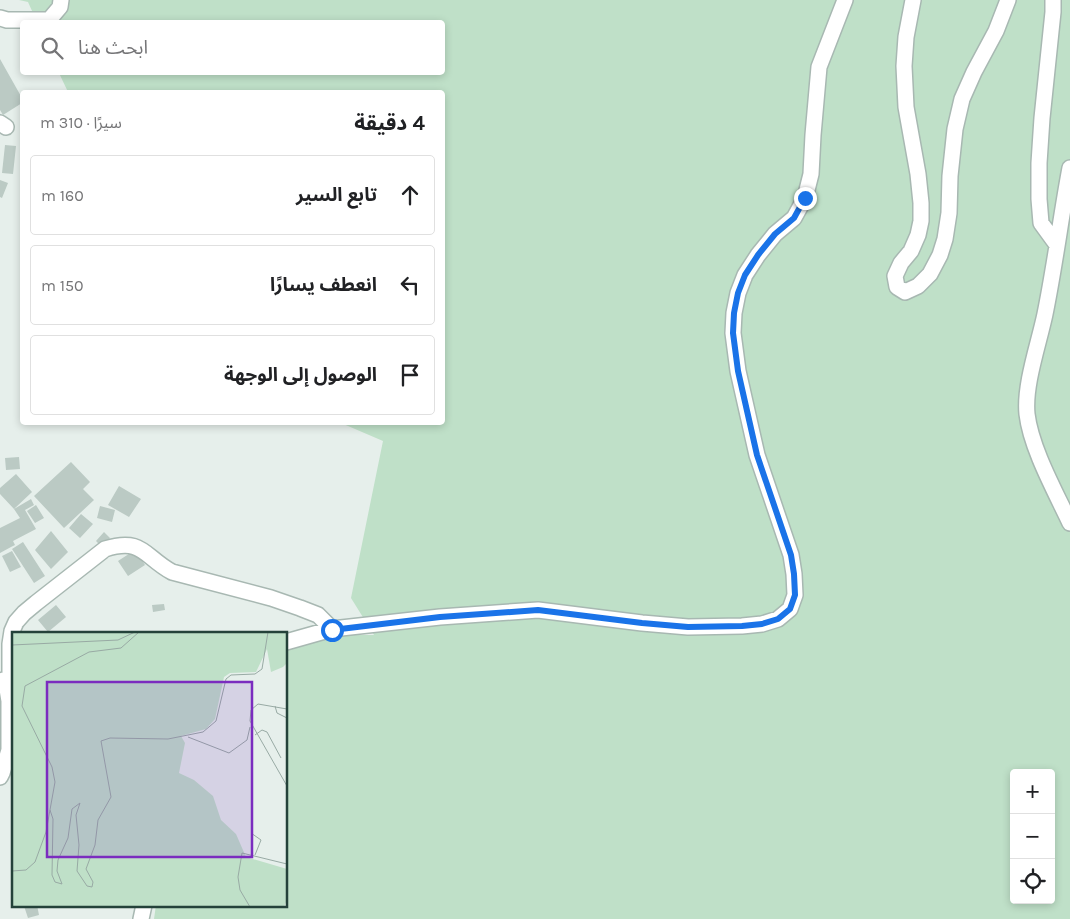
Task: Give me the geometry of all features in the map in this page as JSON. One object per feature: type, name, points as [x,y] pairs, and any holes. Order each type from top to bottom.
[{"type":"street","points":[[0,18],[7,20],[49,20],[60,7],[61,0]]},
{"type":"street","points":[[288,641],[332,630],[440,617],[538,610],[688,627],[762,624],[778,619],[790,609],[795,595],[794,574],[788,546],[757,455],[738,371],[733,333],[734,313],[738,293],[745,275],[775,234],[794,218],[805,198],[811,174],[813,126],[819,67],[845,0]]},
{"type":"street","points":[[913,0],[906,37],[904,66],[906,107],[918,174],[921,203],[918,235],[911,251],[895,276],[897,287],[905,292],[918,286],[930,274],[940,255],[949,213],[950,176],[955,129],[962,99],[996,31],[1008,0]]},
{"type":"street","points":[[1053,0],[1040,145],[1039,199],[1041,223],[1057,245]]},
{"type":"street","points":[[1070,168],[1045,312],[1027,395],[1027,413],[1035,446],[1070,523]]},
{"type":"street","points":[[7,688],[10,677],[10,644],[16,622],[24,612],[105,549],[118,545],[132,546],[144,551],[164,568],[172,572],[271,598],[309,611],[318,615],[332,630]]},
{"type":"street","points":[[0,675],[7,688],[10,714],[9,750],[0,777]]},
{"type":"street","points":[[141,919],[144,906]]},
{"type":"green space","points":[[19,0],[1070,0],[1070,919],[154,919],[156,906],[288,906],[288,647],[340,635],[374,635],[351,598],[383,441],[346,425],[445,425],[445,90],[67,90],[60,75],[445,75],[445,20],[36,20],[28,2]]},
{"type":"building","points":[[0,59],[20,94],[20,104],[3,115],[0,110]]},
{"type":"building","points":[[5,145],[16,146],[13,174],[2,173]]},
{"type":"building","points":[[0,180],[8,183],[2,198],[0,197]]},
{"type":"building","points":[[19,457],[20,469],[6,470],[5,458]]},
{"type":"building","points":[[71,462],[90,482],[83,489],[94,500],[64,528],[34,496]]},
{"type":"building","points":[[16,474],[32,492],[14,509],[0,494],[0,488]]},
{"type":"building","points":[[119,486],[141,499],[129,517],[108,505]]},
{"type":"building","points":[[31,499],[34,505],[25,510],[36,529],[13,541],[15,545],[0,553],[0,528],[20,518],[14,509]]},
{"type":"building","points":[[36,505],[44,518],[35,523],[27,511]]},
{"type":"building","points":[[100,506],[115,510],[112,522],[97,518]]},
{"type":"building","points":[[81,514],[93,524],[80,538],[69,528]]},
{"type":"building","points":[[51,531],[68,552],[51,569],[35,550]]},
{"type":"building","points":[[104,532],[110,538],[102,547],[96,541]]},
{"type":"building","points":[[23,542],[45,576],[34,583],[12,549]]},
{"type":"building","points":[[135,550],[145,565],[128,576],[118,561]]},
{"type":"building","points":[[12,551],[21,567],[10,572],[2,556]]},
{"type":"building","points":[[164,604],[165,610],[153,612],[152,605]]},
{"type":"building","points":[[56,605],[66,617],[48,632],[38,620]]},
{"type":"building","points":[[24,906],[37,906],[39,915],[28,918]]},
{"type":"route","points":[[332,630],[440,617],[538,610],[688,627],[742,626],[762,624],[778,619],[790,609],[795,595],[791,555],[757,455],[738,371],[733,333],[738,293],[745,275],[775,234],[794,218],[805,198]]}]
